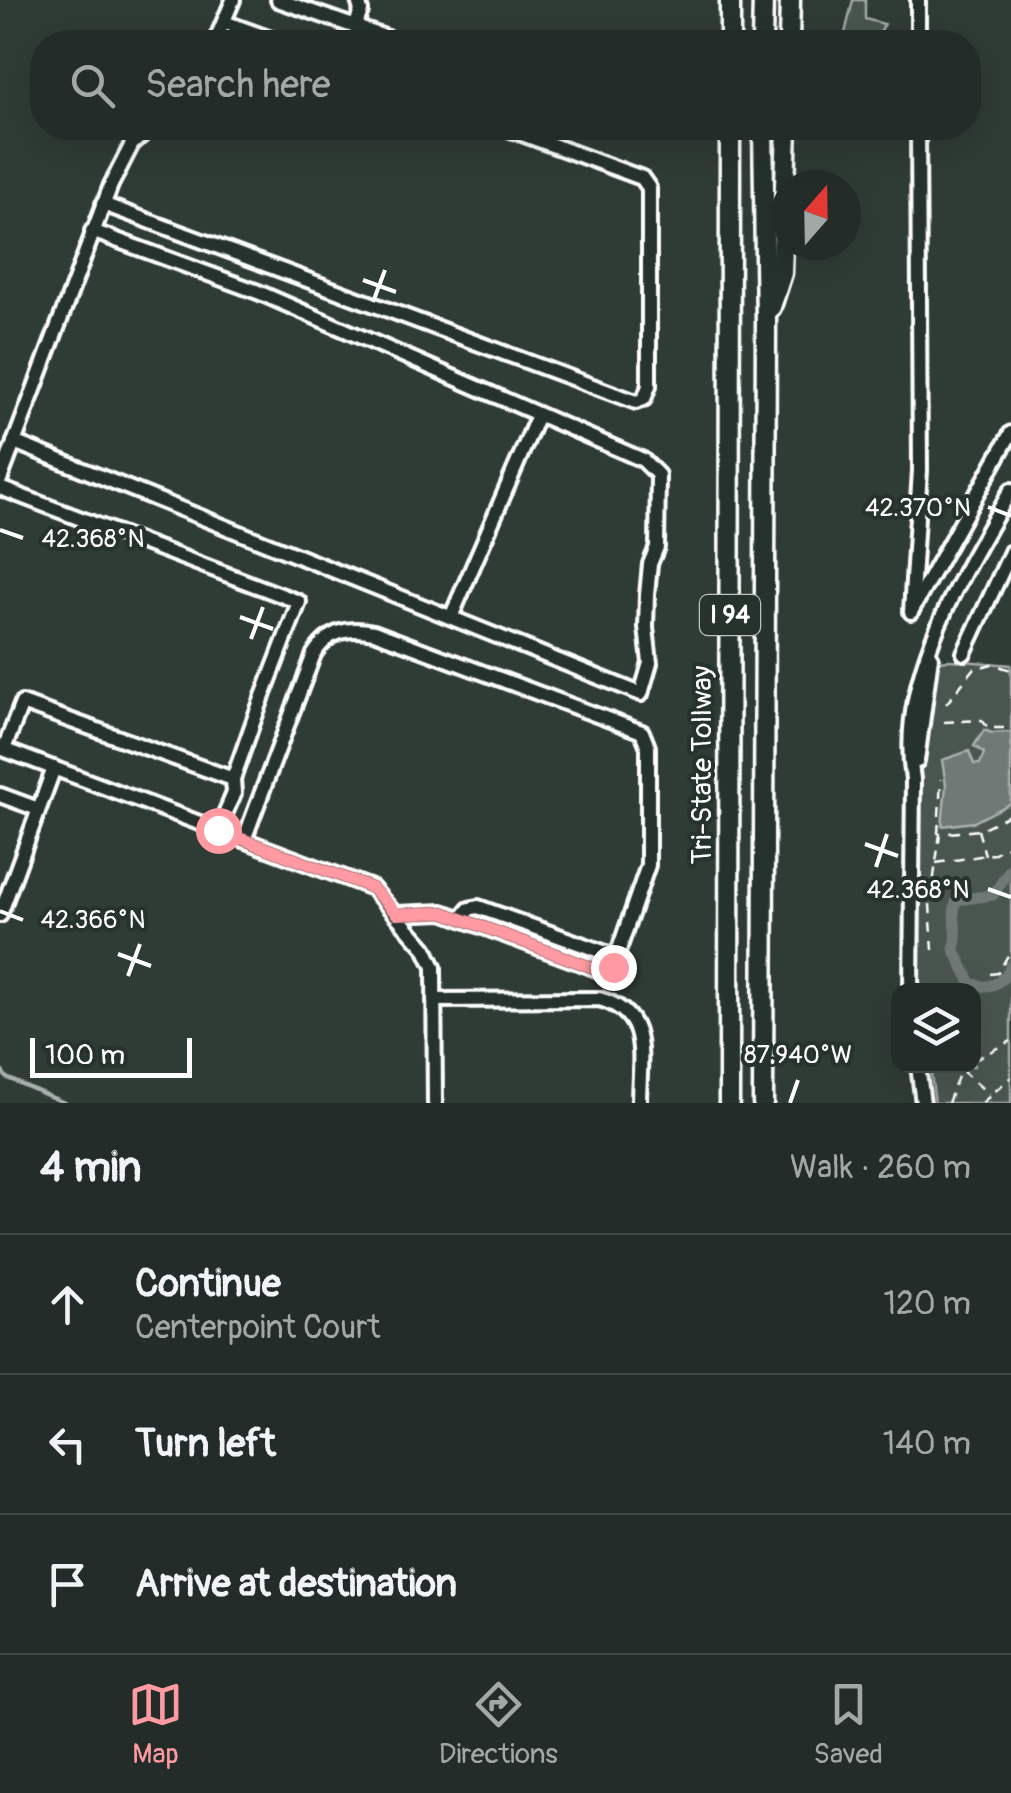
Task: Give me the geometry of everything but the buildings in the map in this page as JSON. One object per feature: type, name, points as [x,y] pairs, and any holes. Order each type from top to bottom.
[{"type":"highway","points":[[730,0],[730,30]]},
{"type":"highway","points":[[762,0],[762,30]]},
{"type":"highway","points":[[789,30],[790,0]]},
{"type":"highway","name":"Tri-State Tollway","points":[[729,1103],[730,140]]},
{"type":"highway","name":"I 94","points":[[763,140],[763,1103]]},
{"type":"highway","points":[[766,322],[782,273],[787,140]]},
{"type":"street","points":[[220,30],[233,0]]},
{"type":"street","points":[[355,27],[361,11],[358,0]]},
{"type":"street","points":[[918,0],[918,30]]},
{"type":"street","points":[[285,1],[364,30]]},
{"type":"street","points":[[224,22],[246,30]]},
{"type":"street","points":[[0,480],[92,230],[136,140]]},
{"type":"street","points":[[103,204],[636,402],[644,398],[649,386],[649,188],[642,178],[539,140]]},
{"type":"street","points":[[918,140],[920,470],[910,612],[1011,434]]},
{"type":"street","points":[[14,442],[452,615],[640,694],[650,663],[646,628],[650,564],[657,547],[658,475],[643,460],[258,292],[92,230]]},
{"type":"street","points":[[452,615],[538,415]]},
{"type":"street","points":[[0,488],[299,602],[232,779],[234,793],[218,830]]},
{"type":"street","points":[[911,983],[913,779],[931,650],[962,578],[1011,490]]},
{"type":"street","points":[[964,652],[1011,552]]},
{"type":"street","points":[[244,840],[320,644],[344,630],[374,632],[642,732],[648,747],[648,865],[613,967],[599,970],[462,918],[429,910],[397,914]]},
{"type":"street","points":[[232,779],[22,703],[2,748],[372,888],[425,948],[434,968],[435,1103]]},
{"type":"street","points":[[1,912],[54,768]]},
{"type":"street","points":[[0,795],[38,809]]},
{"type":"street","points":[[0,890],[1,912]]},
{"type":"street","points":[[462,918],[478,906],[616,957]]},
{"type":"street","points":[[550,952],[556,935]]},
{"type":"street","points":[[434,1000],[599,999],[618,1004],[632,1018],[640,1036],[639,1103]]},
{"type":"street","points":[[919,1073],[923,1103]]},
{"type":"path","points":[[946,704],[974,669],[992,664],[1011,670]]},
{"type":"path","points":[[944,722],[982,720],[988,728],[1011,728]]},
{"type":"path","points":[[941,779],[942,803],[936,833],[978,830],[1011,814]]},
{"type":"path","points":[[1006,818],[1011,826]]},
{"type":"path","points":[[978,830],[985,856]]},
{"type":"path","points":[[933,950],[930,906],[940,834]]},
{"type":"path","points":[[934,863],[985,856],[1011,844]]},
{"type":"path","points":[[990,974],[998,974],[1011,950]]},
{"type":"path","points":[[981,1056],[1011,1040]]},
{"type":"path","points":[[948,1103],[959,1073]]},
{"type":"path","points":[[967,1073],[990,1095]]},
{"type":"path","points":[[982,1103],[1011,1077]]},
{"type":"shaded area","points":[[853,0],[865,0],[865,19],[884,24],[881,30],[846,30]]},
{"type":"shaded area","points":[[938,661],[1011,665],[1011,1103],[935,1103],[931,1073],[981,1073],[981,983],[920,983],[918,965],[921,734]]},
{"type":"shaded area","points":[[984,730],[1011,732],[1011,803],[974,822],[942,826],[946,785],[942,760],[969,751],[974,764],[980,764],[984,753],[974,746]]},
{"type":"waterway","points":[[1011,868],[993,895],[957,900],[954,913],[954,949],[971,983],[995,984],[1011,966]]},
{"type":"waterway","points":[[0,1069],[7,1078],[65,1103]]},
{"type":"route","points":[[218,830],[372,888],[397,914],[443,912],[599,970],[613,967]]}]
